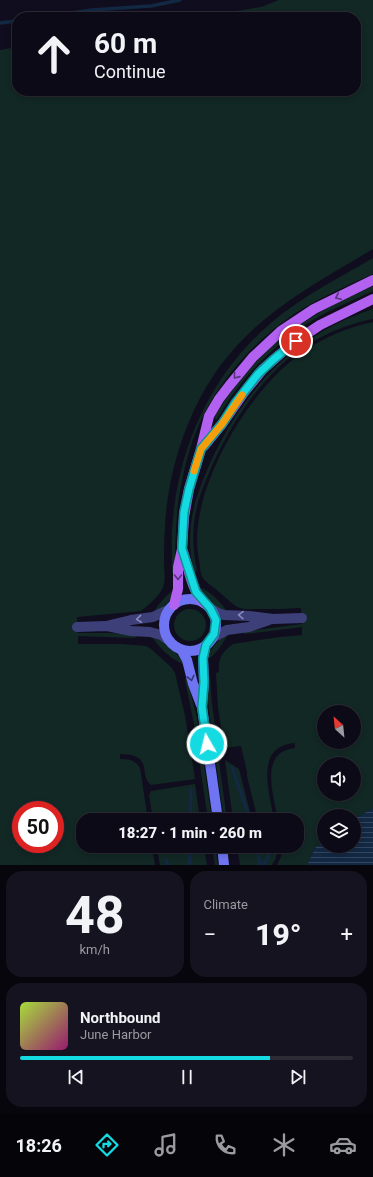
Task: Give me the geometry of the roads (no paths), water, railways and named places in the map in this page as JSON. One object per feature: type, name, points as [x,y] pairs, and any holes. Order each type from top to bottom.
[{"type":"main road","points":[[202,707],[193,684],[187,660],[180,649],[170,641],[165,628],[166,615],[172,607],[178,594],[178,567],[182,549],[183,522],[187,495],[209,416],[228,386],[252,357],[281,331],[314,309],[373,280]]},
{"type":"main road","points":[[201,449],[222,424],[244,390],[279,354],[320,326],[371,301]]},
{"type":"main road","points":[[182,549],[188,565],[193,587],[216,620],[216,627],[203,658],[204,682],[202,707],[217,813]]},
{"type":"main road","points":[[172,607],[186,599],[199,600],[207,606]]},
{"type":"main road","points":[[180,649],[194,650],[209,641]]},
{"type":"main road","points":[[223,853],[224,865]]},
{"type":"street","points":[[207,606],[221,614],[273,619],[302,618]]},
{"type":"street","points":[[77,627],[107,626],[131,620],[153,617],[172,607]]},
{"type":"street","points":[[209,641],[227,630],[249,627],[273,619]]},
{"type":"street","points":[[107,626],[131,631],[155,633],[170,641]]},
{"type":"water","points":[[373,808],[373,865],[307,865],[317,846],[317,853],[361,853],[361,815]]},
{"type":"waterway","points":[[78,12],[151,6],[180,0]]},
{"type":"waterway","points":[[0,23],[12,22]]},
{"type":"waterway","points":[[232,767],[248,813]]},
{"type":"waterway","points":[[190,813],[191,790]]},
{"type":"waterway","points":[[189,853],[190,865]]},
{"type":"waterway","points":[[258,853],[260,864]]},
{"type":"waterway","points":[[263,865],[269,853]]},
{"type":"waterway","points":[[166,860],[168,865]]}]
